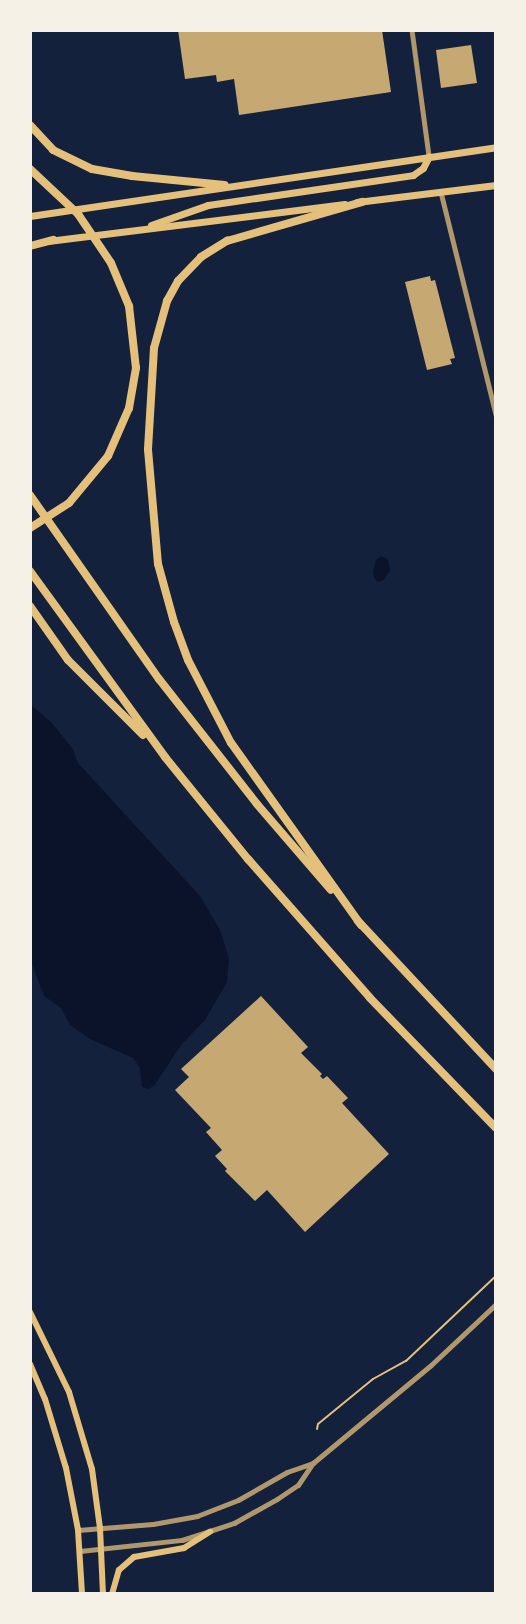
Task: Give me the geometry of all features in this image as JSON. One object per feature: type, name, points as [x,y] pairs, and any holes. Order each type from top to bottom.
[{"type":"highway","points":[[30,125],[53,150],[92,169],[132,177],[225,185]]},
{"type":"highway","points":[[30,169],[78,214],[98,241],[122,287],[133,327],[134,383],[120,432],[93,477],[69,503],[30,528]]},
{"type":"highway","points":[[361,925],[232,743],[188,660],[158,564],[148,449],[154,348],[160,323],[178,281],[201,257],[227,241],[362,202]]},
{"type":"highway","points":[[30,245],[53,240]]},
{"type":"highway","points":[[30,495],[159,679],[257,804],[361,925],[496,1069]]},
{"type":"highway","points":[[30,571],[165,757],[300,920],[403,1033],[496,1128]]},
{"type":"highway","points":[[30,606],[68,660],[165,757]]},
{"type":"main road","points":[[30,216],[225,185],[496,147]]},
{"type":"main road","points":[[134,231],[208,205],[413,175],[423,168],[429,156]]},
{"type":"main road","points":[[53,240],[496,186]]},
{"type":"main road","points":[[30,1312],[69,1392],[92,1469],[102,1549],[103,1594]]},
{"type":"main road","points":[[30,1364],[58,1438],[78,1530],[82,1594]]},
{"type":"main road","points":[[112,1594],[119,1570],[134,1557],[184,1548],[210,1532]]},
{"type":"street","points":[[412,30],[429,156]]},
{"type":"street","points":[[441,192],[496,415]]},
{"type":"street","points":[[80,1550],[182,1540],[234,1523],[298,1485],[313,1462],[431,1366],[496,1304]]},
{"type":"street","points":[[78,1530],[153,1524],[197,1516],[238,1500],[287,1472],[313,1462]]},
{"type":"path","points":[[317,1429],[318,1424],[373,1379],[405,1361],[496,1276]]},
{"type":"water","points":[[381,556],[388,559],[390,570],[384,580],[378,582],[373,571],[376,560]]},
{"type":"water","points":[[30,704],[51,722],[73,749],[78,763],[200,896],[220,930],[229,958],[227,982],[205,1020],[181,1045],[154,1086],[148,1089],[142,1087],[140,1068],[133,1058],[90,1039],[70,1025],[61,1008],[44,996],[30,958]]},
{"type":"building","points":[[178,30],[382,30],[391,92],[239,115],[234,79],[217,82],[216,75],[185,79]]},
{"type":"building","points":[[471,45],[477,83],[441,88],[436,50]]},
{"type":"building","points":[[430,276],[431,281],[435,280],[455,358],[450,359],[452,364],[427,370],[405,282]]},
{"type":"building","points":[[261,996],[308,1047],[301,1053],[322,1074],[320,1076],[323,1079],[327,1076],[348,1098],[342,1103],[389,1154],[305,1232],[267,1190],[255,1201],[225,1171],[227,1169],[215,1156],[222,1150],[206,1132],[211,1128],[175,1090],[189,1077],[181,1069]]}]
